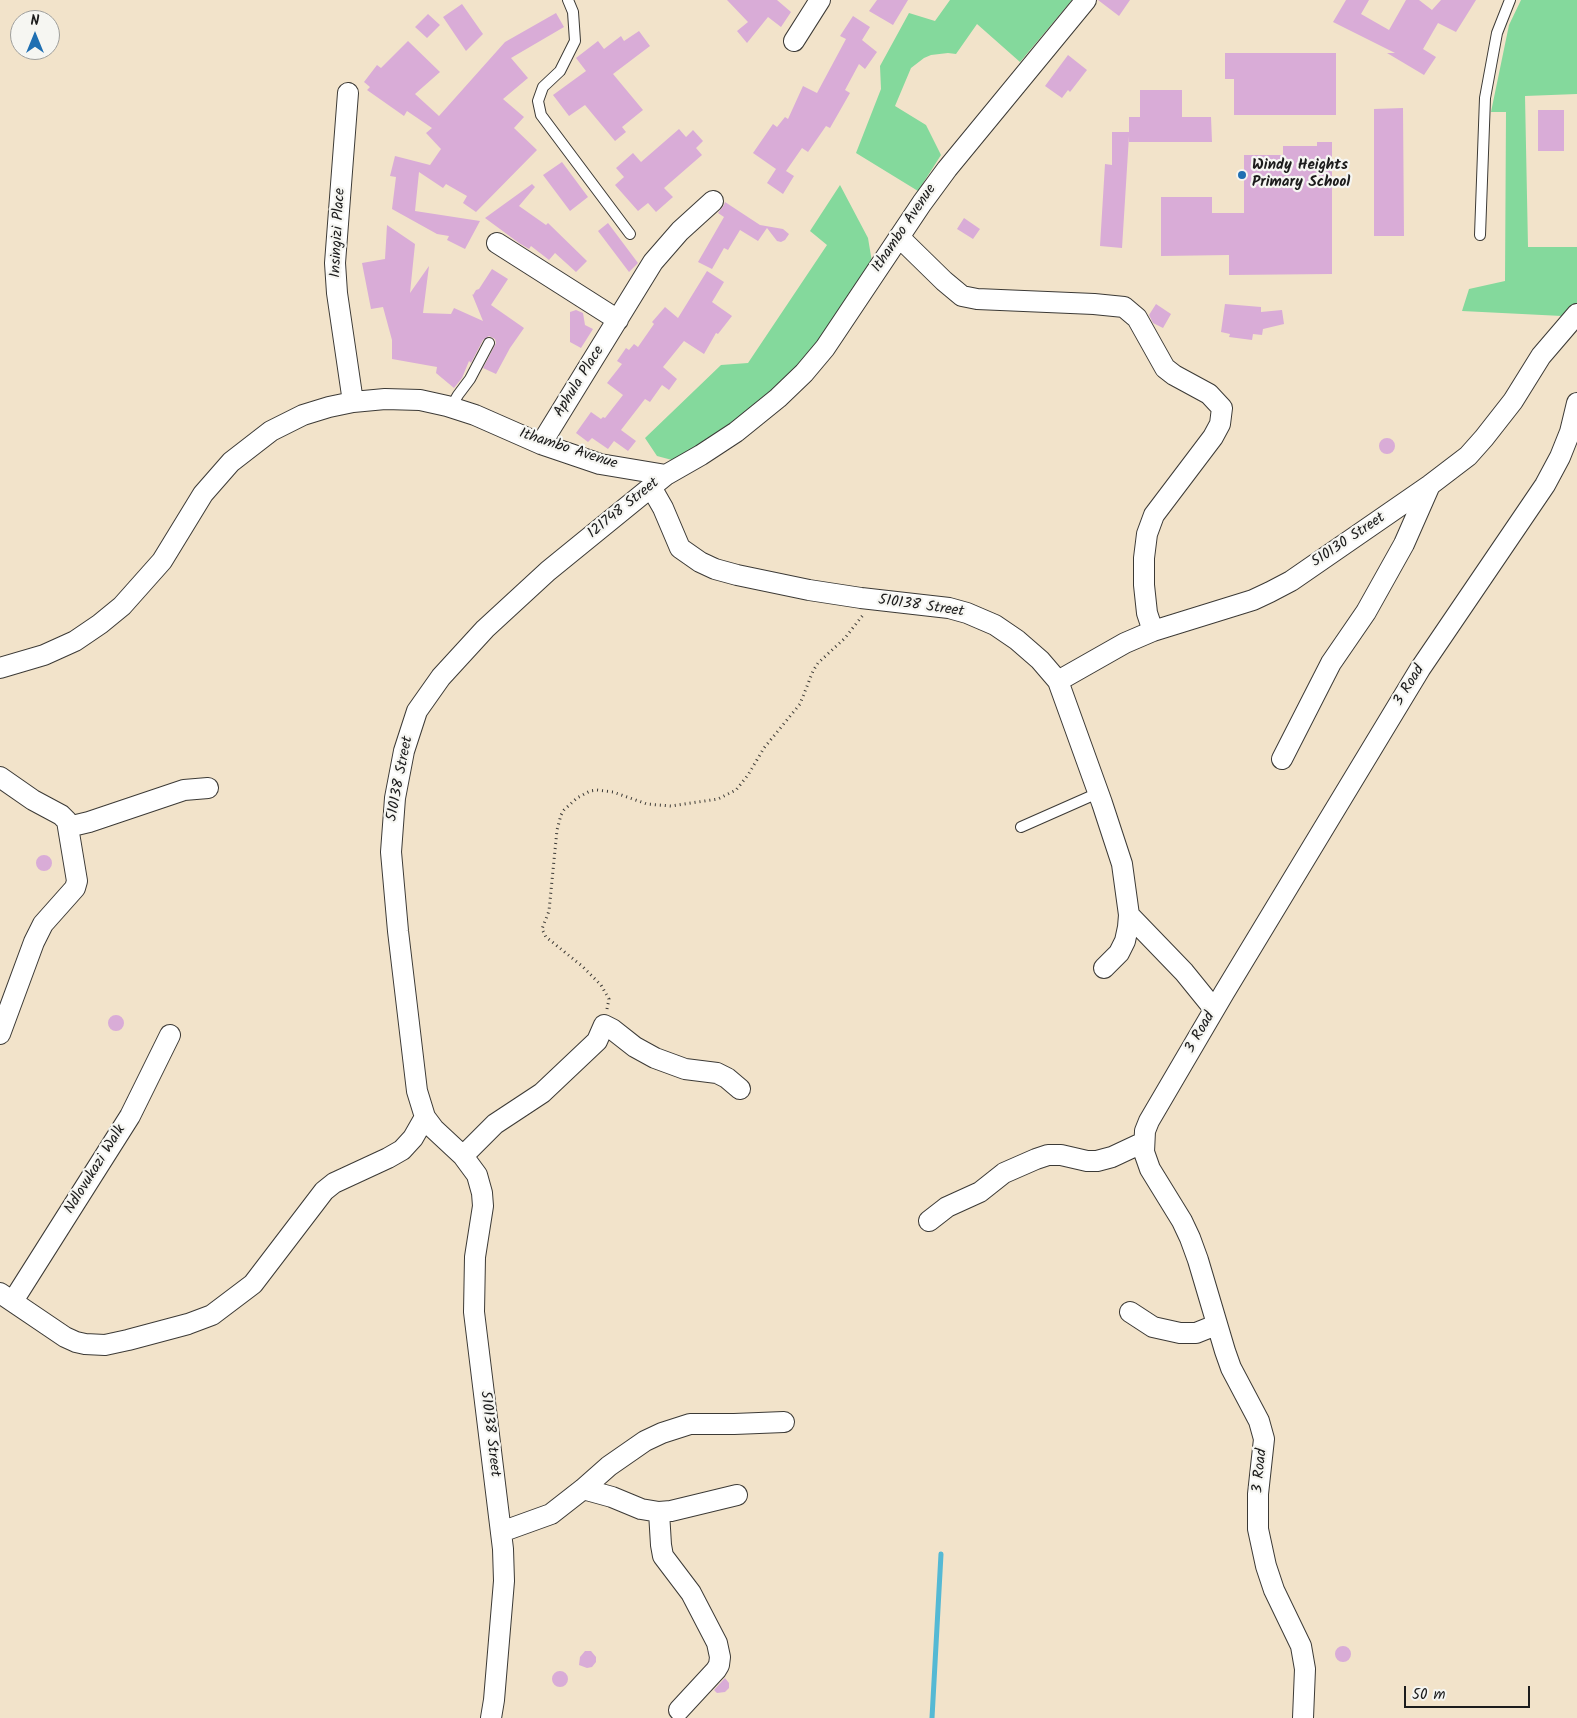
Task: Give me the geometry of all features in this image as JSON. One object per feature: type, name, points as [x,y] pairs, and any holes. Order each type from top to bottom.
[{"type":"street","points":[[794,41],[820,0]]},
{"type":"street","name":"Ithambo Avenue","points":[[0,668],[44,655],[75,641],[122,606],[162,561],[203,494],[216,478],[248,448],[271,431],[303,415],[329,407],[353,402],[385,399],[420,400],[476,415],[541,444],[659,481],[736,432],[778,398],[804,373],[835,333],[947,169],[1086,0]]},
{"type":"street","name":"Insingizi Place","points":[[348,93],[335,263],[337,293],[353,402]]},
{"type":"street","name":"Aphula Place","points":[[541,444],[654,262],[680,231],[714,200]]},
{"type":"street","points":[[899,237],[962,296],[977,300],[1094,304],[1124,307],[1137,318],[1165,368],[1209,394],[1222,408],[1220,424],[1213,437],[1154,515],[1148,534],[1144,558],[1144,585],[1147,613],[1153,631]]},
{"type":"street","points":[[497,243],[618,320]]},
{"type":"street","name":"510130 Street","points":[[1058,681],[1125,644],[1153,631],[1253,600],[1291,581],[1430,486],[1468,456],[1484,438],[1512,401],[1541,356],[1577,314]]},
{"type":"street","name":"3 Road","points":[[1303,1718],[1304,1669],[1301,1646],[1274,1590],[1266,1566],[1258,1529],[1258,1494],[1264,1439],[1259,1421],[1231,1368],[1190,1238],[1182,1221],[1150,1169],[1144,1152],[1144,1142],[1149,1121],[1214,1009],[1420,669],[1545,485],[1560,458],[1570,432],[1577,403]]},
{"type":"street","name":"121748 Street","points":[[582,544],[659,481]]},
{"type":"street","name":"510138 Street","points":[[659,481],[664,508],[680,548],[700,562],[715,569],[737,575],[808,590],[873,600],[949,608],[982,618],[1016,640],[1040,660],[1058,681],[1122,864],[1129,915],[1125,941],[1119,953],[1104,968]]},
{"type":"street","points":[[1282,759],[1331,663],[1366,612],[1386,576],[1430,486]]},
{"type":"street","name":"510138 Street","points":[[491,1718],[504,1581],[501,1532],[474,1312],[475,1257],[482,1192],[477,1175],[463,1156],[434,1129],[420,1106],[414,1074],[391,852],[394,798],[404,751],[417,711],[441,677],[485,629],[548,571],[582,544]]},
{"type":"street","points":[[0,777],[33,800],[61,815],[66,821],[77,881],[75,888],[43,924],[34,942],[0,1034]]},
{"type":"street","points":[[68,827],[89,822],[184,790],[208,788]]},
{"type":"street","points":[[1129,915],[1184,972],[1214,1009]]},
{"type":"street","points":[[463,1156],[495,1124],[542,1093],[597,1041],[604,1025],[635,1047],[655,1058],[685,1069],[717,1073],[727,1078],[740,1089]]},
{"type":"street","name":"Ndlovukazi Walk","points":[[6,1297],[130,1116],[170,1034]]},
{"type":"street","points":[[6,1297],[65,1337],[85,1344],[105,1345],[160,1333],[212,1315],[253,1284],[324,1191],[334,1183],[402,1150],[413,1138],[425,1117]]},
{"type":"street","points":[[929,1221],[947,1207],[980,1192],[1004,1173],[1036,1159],[1048,1155],[1061,1155],[1087,1161],[1097,1161],[1112,1157],[1144,1142]]},
{"type":"street","points":[[1130,1312],[1153,1327],[1180,1333],[1196,1333],[1216,1325]]},
{"type":"street","points":[[501,1532],[551,1514],[609,1466],[645,1441],[678,1427],[704,1423],[784,1422]]},
{"type":"street","points":[[583,1489],[612,1497],[641,1509],[659,1512],[671,1511],[737,1495]]},
{"type":"street","points":[[659,1512],[661,1545],[664,1556],[690,1593],[717,1643],[720,1657],[716,1670],[679,1710]]},
{"type":"lane","points":[[568,0],[573,12],[575,41],[560,71],[543,87],[538,100],[541,115],[630,234]]},
{"type":"lane","points":[[1480,235],[1485,98],[1497,33],[1510,0]]},
{"type":"lane","points":[[451,407],[470,379],[489,343]]},
{"type":"lane","points":[[1021,827],[1098,793]]},
{"type":"path","points":[[604,1025],[609,999],[600,985],[582,966],[546,937],[542,930],[551,902],[557,830],[561,815],[577,798],[590,791],[597,790],[613,792],[647,804],[671,806],[718,799],[736,790],[748,775],[764,748],[800,704],[818,663],[854,628],[873,600]]},
{"type":"green space","points":[[950,0],[1072,0],[1020,62],[977,24],[956,54],[931,55],[911,68],[895,106],[926,125],[941,155],[918,191],[856,153],[881,89],[880,66],[909,13],[935,21]]},
{"type":"green space","points":[[1521,0],[1577,0],[1577,94],[1525,96],[1528,247],[1577,247],[1577,304],[1562,316],[1462,311],[1469,289],[1505,281],[1506,112],[1491,112],[1509,25]]},
{"type":"green space","points":[[840,185],[868,238],[872,262],[846,304],[807,355],[785,378],[741,417],[696,447],[672,460],[657,456],[645,438],[721,365],[748,363],[827,245],[810,231]]},
{"type":"building","points":[[727,0],[777,0],[791,12],[781,27],[768,17],[747,43],[737,31],[748,22]]},
{"type":"building","points":[[877,0],[908,0],[893,25],[869,11]]},
{"type":"building","points":[[1098,0],[1130,0],[1119,16]]},
{"type":"building","points":[[1346,0],[1369,0],[1361,14],[1389,30],[1406,0],[1419,0],[1432,10],[1441,0],[1476,0],[1456,32],[1438,23],[1423,49],[1436,57],[1424,75],[1387,53],[1395,53],[1333,22]]},
{"type":"building","points":[[462,4],[483,34],[466,51],[443,17]]},
{"type":"building","points":[[556,13],[564,27],[511,58],[528,78],[503,99],[524,117],[514,128],[537,150],[476,212],[463,203],[467,196],[446,184],[443,188],[419,172],[415,211],[480,221],[465,249],[447,240],[449,236],[437,234],[392,209],[396,177],[390,176],[395,156],[430,165],[441,149],[426,133],[432,128],[407,111],[404,116],[367,90],[370,87],[364,82],[377,65],[381,68],[408,41],[440,72],[415,94],[439,116],[505,42]]},
{"type":"building","points":[[428,14],[440,25],[427,38],[415,27]]},
{"type":"building","points":[[853,16],[870,27],[862,40],[877,52],[865,69],[859,64],[845,90],[850,93],[830,128],[826,126],[808,152],[802,148],[786,171],[794,176],[783,194],[767,183],[776,169],[753,153],[773,124],[777,127],[785,117],[788,119],[803,86],[817,93],[846,39],[840,36]]},
{"type":"building","points":[[639,31],[650,46],[613,74],[643,110],[622,127],[626,132],[615,141],[585,105],[569,116],[553,95],[586,71],[576,58],[598,41],[604,49],[621,36],[624,41]]},
{"type":"building","points":[[1225,53],[1336,53],[1336,115],[1234,115],[1234,79],[1225,79]]},
{"type":"building","points":[[1068,55],[1087,70],[1070,92],[1068,90],[1062,98],[1045,86]]},
{"type":"building","points":[[1140,90],[1182,90],[1182,117],[1211,117],[1212,142],[1129,142],[1129,136],[1122,248],[1100,246],[1105,164],[1112,165],[1112,132],[1129,132],[1129,117],[1140,117]]},
{"type":"building","points":[[1403,108],[1404,236],[1374,236],[1374,109]]},
{"type":"building","points":[[1538,110],[1564,110],[1564,151],[1538,151]]},
{"type":"building","points":[[679,129],[686,137],[693,130],[703,141],[696,148],[702,155],[664,188],[673,197],[656,212],[648,203],[638,211],[615,185],[624,177],[616,168],[633,153],[641,162]]},
{"type":"building","points":[[1317,142],[1332,142],[1332,274],[1229,275],[1229,255],[1161,256],[1161,197],[1212,197],[1212,213],[1244,213],[1244,155],[1283,155],[1283,146],[1317,146]]},
{"type":"building","points":[[562,162],[588,197],[570,211],[543,175]]},
{"type":"building","points":[[532,184],[535,187],[519,206],[546,225],[548,223],[587,261],[576,272],[555,253],[549,260],[531,246],[529,249],[519,243],[485,218]]},
{"type":"building","points":[[725,202],[760,225],[783,229],[789,234],[785,240],[777,241],[767,228],[758,241],[740,230],[728,250],[724,248],[712,269],[698,262],[724,217],[718,213]]},
{"type":"building","points":[[964,218],[980,229],[973,239],[957,229]]},
{"type":"building","points":[[608,223],[638,263],[629,272],[598,231]]},
{"type":"building","points":[[387,225],[415,244],[410,293],[429,266],[423,313],[451,314],[454,308],[483,321],[472,294],[479,289],[492,269],[508,279],[491,305],[524,328],[510,348],[496,374],[483,368],[496,343],[495,339],[489,336],[483,340],[471,363],[469,361],[462,378],[454,388],[436,373],[437,367],[392,359],[392,340],[383,307],[371,309],[362,263],[385,259]]},
{"type":"building","points":[[707,271],[724,282],[712,302],[732,316],[718,334],[716,333],[704,354],[684,341],[663,367],[677,379],[669,390],[662,385],[650,402],[645,399],[621,430],[636,441],[628,451],[614,441],[608,449],[592,438],[588,442],[576,433],[591,412],[601,419],[605,418],[623,395],[607,383],[622,364],[617,361],[626,348],[629,350],[634,344],[638,347],[654,324],[652,322],[665,307],[678,318]]},
{"type":"building","points":[[1156,304],[1171,314],[1163,328],[1153,323],[1149,315]]},
{"type":"building","points":[[1225,304],[1261,307],[1261,312],[1282,310],[1284,324],[1263,329],[1262,335],[1253,334],[1252,340],[1229,337],[1230,334],[1221,332]]},
{"type":"building","points":[[576,310],[583,313],[585,325],[593,329],[581,348],[570,342],[570,312]]},
{"type":"building","points":[[1384,438],[1390,438],[1395,443],[1393,452],[1384,454],[1379,449],[1379,443]]},
{"type":"building","points":[[41,855],[47,855],[52,860],[50,869],[41,871],[36,866],[36,860]]},
{"type":"building","points":[[113,1015],[119,1015],[124,1020],[122,1029],[113,1031],[108,1026],[108,1020]]},
{"type":"building","points":[[1340,1646],[1346,1646],[1351,1651],[1349,1660],[1340,1662],[1335,1657],[1335,1651]]},
{"type":"building","points":[[585,1651],[591,1651],[596,1657],[596,1662],[592,1667],[587,1668],[579,1665],[580,1657]]},
{"type":"building","points":[[557,1671],[563,1671],[568,1676],[566,1685],[557,1687],[552,1682],[552,1676]]},
{"type":"building","points":[[725,1678],[729,1683],[729,1688],[725,1692],[717,1693],[714,1690]]},
{"type":"waterway","points":[[932,1718],[941,1554]]},
{"type":"place","name":"Windy Heights Primary School","points":[[1242,175]]}]
